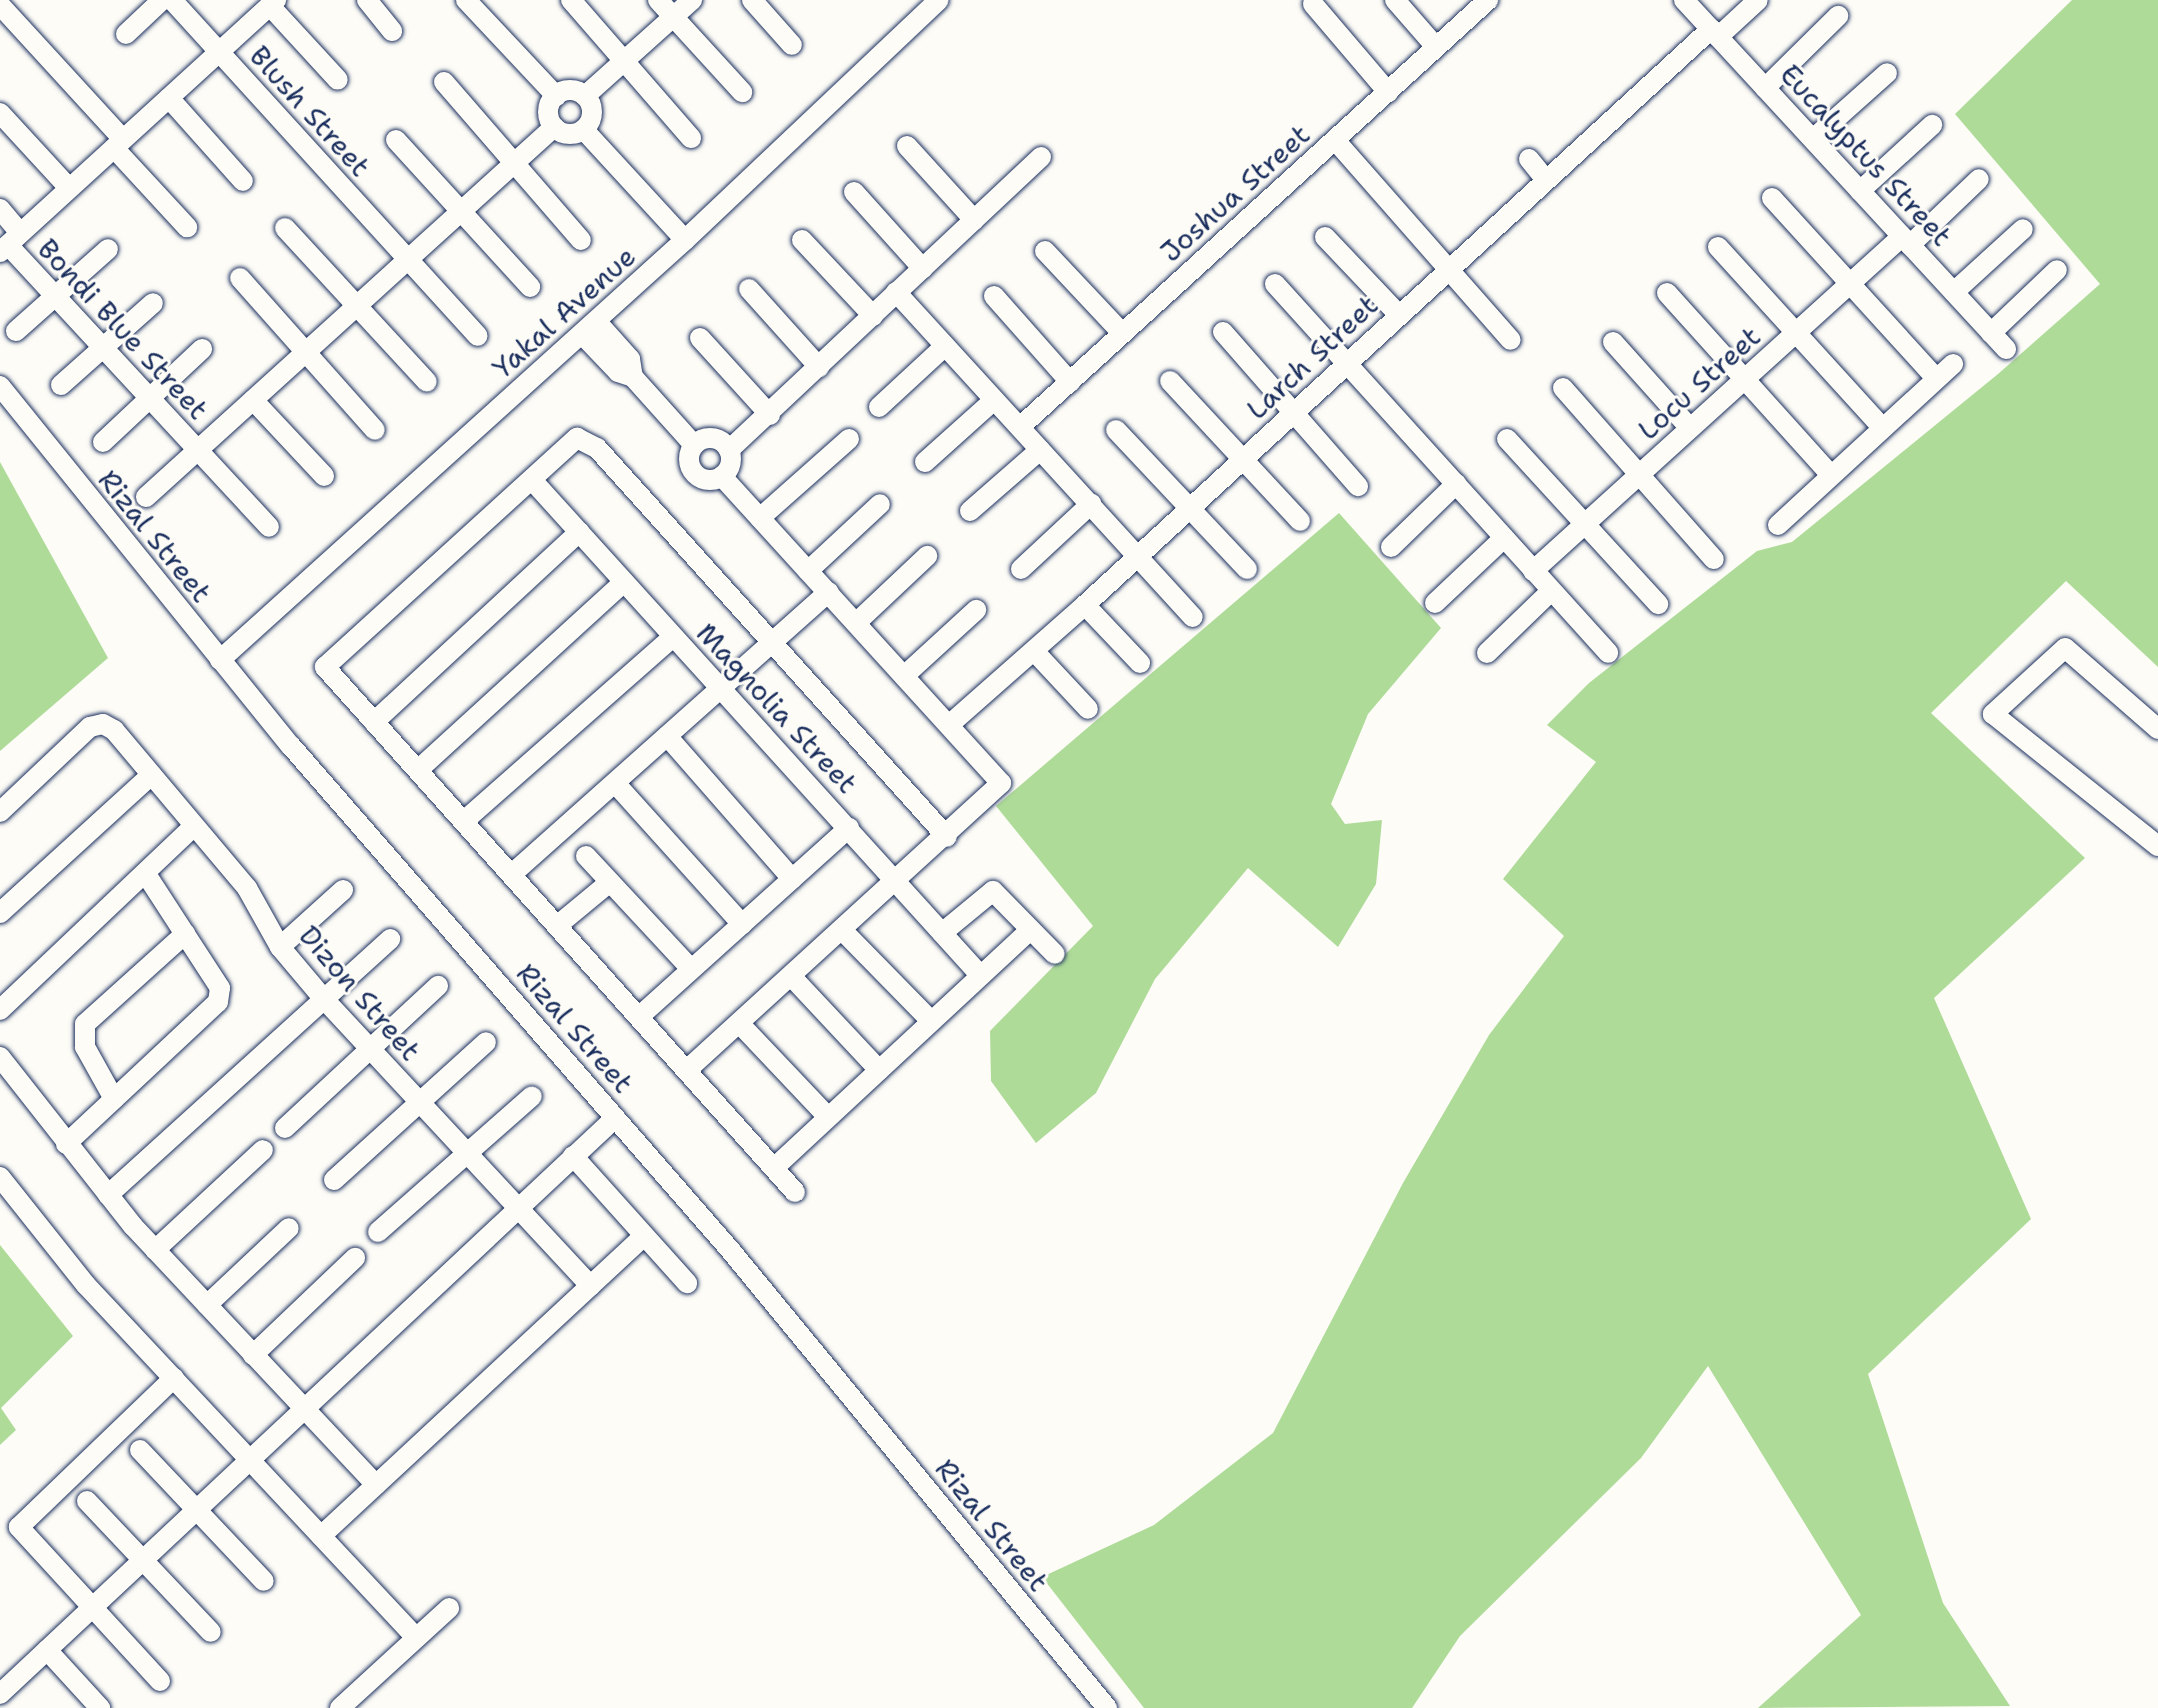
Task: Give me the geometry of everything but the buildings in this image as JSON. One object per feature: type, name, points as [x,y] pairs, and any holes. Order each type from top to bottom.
[{"type":"street","points":[[126,34],[162,0]]},
{"type":"street","name":"Blush Street","points":[[172,0],[478,336]]},
{"type":"street","points":[[367,0],[392,31]]},
{"type":"street","points":[[466,0],[556,96]]},
{"type":"street","points":[[571,0],[691,138]]},
{"type":"street","points":[[658,0],[742,92]]},
{"type":"street","points":[[585,96],[692,0]]},
{"type":"street","points":[[752,0],[792,45]]},
{"type":"street","name":"Yakal Avenue","points":[[220,660],[685,240],[939,0]]},
{"type":"street","points":[[1395,0],[1436,47]]},
{"type":"street","name":"Joshua Street","points":[[1020,427],[1488,0]]},
{"type":"street","name":"Eucalyptus Street","points":[[1684,0],[2006,349]]},
{"type":"street","name":"Larch Street","points":[[949,725],[1085,605],[1448,271],[1518,216],[1546,180],[1714,33],[1758,0]]},
{"type":"street","points":[[9,243],[273,3],[338,80]]},
{"type":"street","points":[[1313,4],[1388,92]]},
{"type":"street","points":[[0,5],[187,227]]},
{"type":"street","points":[[1765,88],[1838,16]]},
{"type":"street","points":[[1813,139],[1887,73]]},
{"type":"street","points":[[444,82],[581,240]]},
{"type":"street","points":[[574,90],[585,96],[593,113],[584,130],[565,134],[554,127],[548,111],[556,96],[574,90]]},
{"type":"street","points":[[169,98],[243,181]]},
{"type":"street","points":[[0,113],[69,188]]},
{"type":"street","points":[[1860,191],[1932,125]]},
{"type":"street","points":[[146,497],[554,127]]},
{"type":"street","points":[[584,130],[685,240]]},
{"type":"street","points":[[396,140],[530,287]]},
{"type":"street","points":[[1335,140],[1511,340]]},
{"type":"street","points":[[907,146],[974,220]]},
{"type":"street","points":[[729,450],[770,415],[1041,157]]},
{"type":"street","points":[[1529,159],[1546,180]]},
{"type":"street","name":"Locu Street","points":[[1533,571],[1850,284],[1979,179]]},
{"type":"street","points":[[854,192],[923,269]]},
{"type":"street","points":[[1772,198],[1936,378]]},
{"type":"street","name":"Bondi Blue Street","points":[[0,209],[9,243],[54,297],[269,527]]},
{"type":"street","points":[[285,228],[427,382]]},
{"type":"street","points":[[1954,292],[2023,229]]},
{"type":"street","points":[[1325,237],[1399,315]]},
{"type":"street","points":[[802,240],[873,316]]},
{"type":"street","points":[[1718,247],[1882,427]]},
{"type":"street","points":[[16,331],[108,249]]},
{"type":"street","points":[[1045,251],[1122,333]]},
{"type":"street","points":[[1991,333],[2057,270]]},
{"type":"street","points":[[240,278],[375,430]]},
{"type":"street","points":[[1275,284],[1608,653]]},
{"type":"street","points":[[749,289],[819,367]]},
{"type":"street","points":[[896,292],[1193,617]]},
{"type":"street","points":[[1667,293],[1830,474]]},
{"type":"street","points":[[994,296],[1070,382]]},
{"type":"street","points":[[61,385],[153,303]]},
{"type":"street","points":[[589,327],[618,372],[633,377],[694,445]]},
{"type":"street","points":[[1223,332],[1358,486]]},
{"type":"street","points":[[700,338],[770,415]]},
{"type":"street","points":[[1613,342],[1690,428]]},
{"type":"street","points":[[879,407],[945,346]]},
{"type":"street","points":[[103,442],[202,349]]},
{"type":"street","points":[[1778,525],[1953,364]]},
{"type":"street","points":[[1170,381],[1300,521]]},
{"type":"street","name":"Rizal Street","points":[[0,386],[220,660],[615,1118],[1107,1708]]},
{"type":"street","points":[[1563,388],[1714,559]]},
{"type":"street","points":[[253,400],[324,476]]},
{"type":"street","points":[[925,462],[994,400]]},
{"type":"street","points":[[1116,430],[1247,569]]},
{"type":"street","points":[[795,1192],[641,1015],[325,667],[577,438],[597,448],[947,837]]},
{"type":"street","points":[[713,438],[729,450],[730,464],[722,476],[703,479],[694,473],[689,454],[694,445],[713,438]]},
{"type":"street","points":[[760,518],[849,439]]},
{"type":"street","points":[[1507,439],[1658,604]]},
{"type":"street","points":[[970,511],[1040,450]]},
{"type":"street","points":[[688,1069],[947,837],[1001,783],[722,476]]},
{"type":"street","name":"Magnolia Street","points":[[532,480],[980,975]]},
{"type":"street","points":[[1391,547],[1456,484]]},
{"type":"street","points":[[808,571],[880,504]]},
{"type":"street","points":[[1021,569],[1091,504]]},
{"type":"street","points":[[374,722],[579,532]]},
{"type":"street","points":[[1435,603],[1504,538]]},
{"type":"street","points":[[856,623],[927,556]]},
{"type":"street","points":[[418,770],[624,582]]},
{"type":"street","points":[[1487,653],[1551,591]]},
{"type":"street","points":[[512,874],[828,592]]},
{"type":"street","points":[[1085,605],[1140,663]]},
{"type":"street","points":[[904,676],[976,610]]},
{"type":"street","points":[[464,821],[673,637]]},
{"type":"street","points":[[2158,729],[2065,648],[1993,714],[2158,846]]},
{"type":"street","points":[[1034,651],[1088,709]]},
{"type":"street","name":"Dizon Street","points":[[0,812],[90,727],[103,724],[114,730],[247,888],[280,947],[323,998],[591,1286]]},
{"type":"street","points":[[667,736],[792,879]]},
{"type":"street","points":[[0,913],[151,775]]},
{"type":"street","points":[[615,783],[742,924]]},
{"type":"street","points":[[0,1010],[193,827]]},
{"type":"street","points":[[641,1015],[849,828]]},
{"type":"street","points":[[586,856],[691,969]]},
{"type":"street","points":[[66,1144],[218,1002],[220,988],[146,874]]},
{"type":"street","points":[[558,925],[610,882]]},
{"type":"street","points":[[280,947],[343,890]]},
{"type":"street","points":[[942,933],[993,891],[1055,954]]},
{"type":"street","points":[[842,930],[931,1021]]},
{"type":"street","points":[[774,1168],[1030,930]]},
{"type":"street","points":[[114,1099],[85,1047],[85,1024],[185,934]]},
{"type":"street","points":[[108,1195],[390,939]]},
{"type":"street","points":[[791,976],[879,1070]]},
{"type":"street","points":[[285,1128],[438,986]]},
{"type":"street","points":[[739,1023],[828,1117]]},
{"type":"street","points":[[334,1180],[486,1042]]},
{"type":"street","points":[[0,1057],[66,1144],[155,1250],[376,1485]]},
{"type":"street","points":[[378,1232],[532,1096]]},
{"type":"street","points":[[0,1694],[615,1118]]},
{"type":"street","points":[[155,1250],[263,1150]]},
{"type":"street","points":[[573,1156],[687,1283]]},
{"type":"street","points":[[0,1177],[86,1285],[416,1638]]},
{"type":"street","points":[[207,1305],[289,1228]]},
{"type":"street","points":[[321,1536],[644,1236]]},
{"type":"street","points":[[253,1355],[355,1258]]},
{"type":"street","points":[[160,1681],[19,1527],[174,1378]]},
{"type":"street","points":[[140,1450],[264,1581]]},
{"type":"street","points":[[87,1501],[211,1632]]},
{"type":"street","points":[[340,1708],[449,1608]]},
{"type":"street","points":[[47,1650],[100,1708]]},
{"type":"green space","points":[[2072,0],[2158,0],[2158,667],[2066,581],[1931,713],[2085,858],[1934,998],[2031,1219],[1868,1374],[1943,1603],[2010,1706],[1758,1708],[1861,1615],[1708,1366],[1641,1458],[1460,1636],[1412,1708],[1144,1708],[1042,1577],[1154,1525],[1273,1433],[1403,1183],[1489,1035],[1564,936],[1503,879],[1596,762],[1547,725],[1589,683],[1757,551],[1792,542],[1998,374],[2100,284],[1955,114]]},
{"type":"green space","points":[[0,462],[108,658],[0,751]]},
{"type":"green space","points":[[1339,513],[1441,628],[1368,714],[1331,804],[1345,824],[1382,820],[1376,884],[1338,947],[1248,868],[1155,979],[1096,1093],[1036,1143],[991,1081],[990,1031],[1093,926],[996,806]]},
{"type":"green space","points":[[0,1245],[73,1336],[1,1408],[16,1430],[0,1445]]}]
